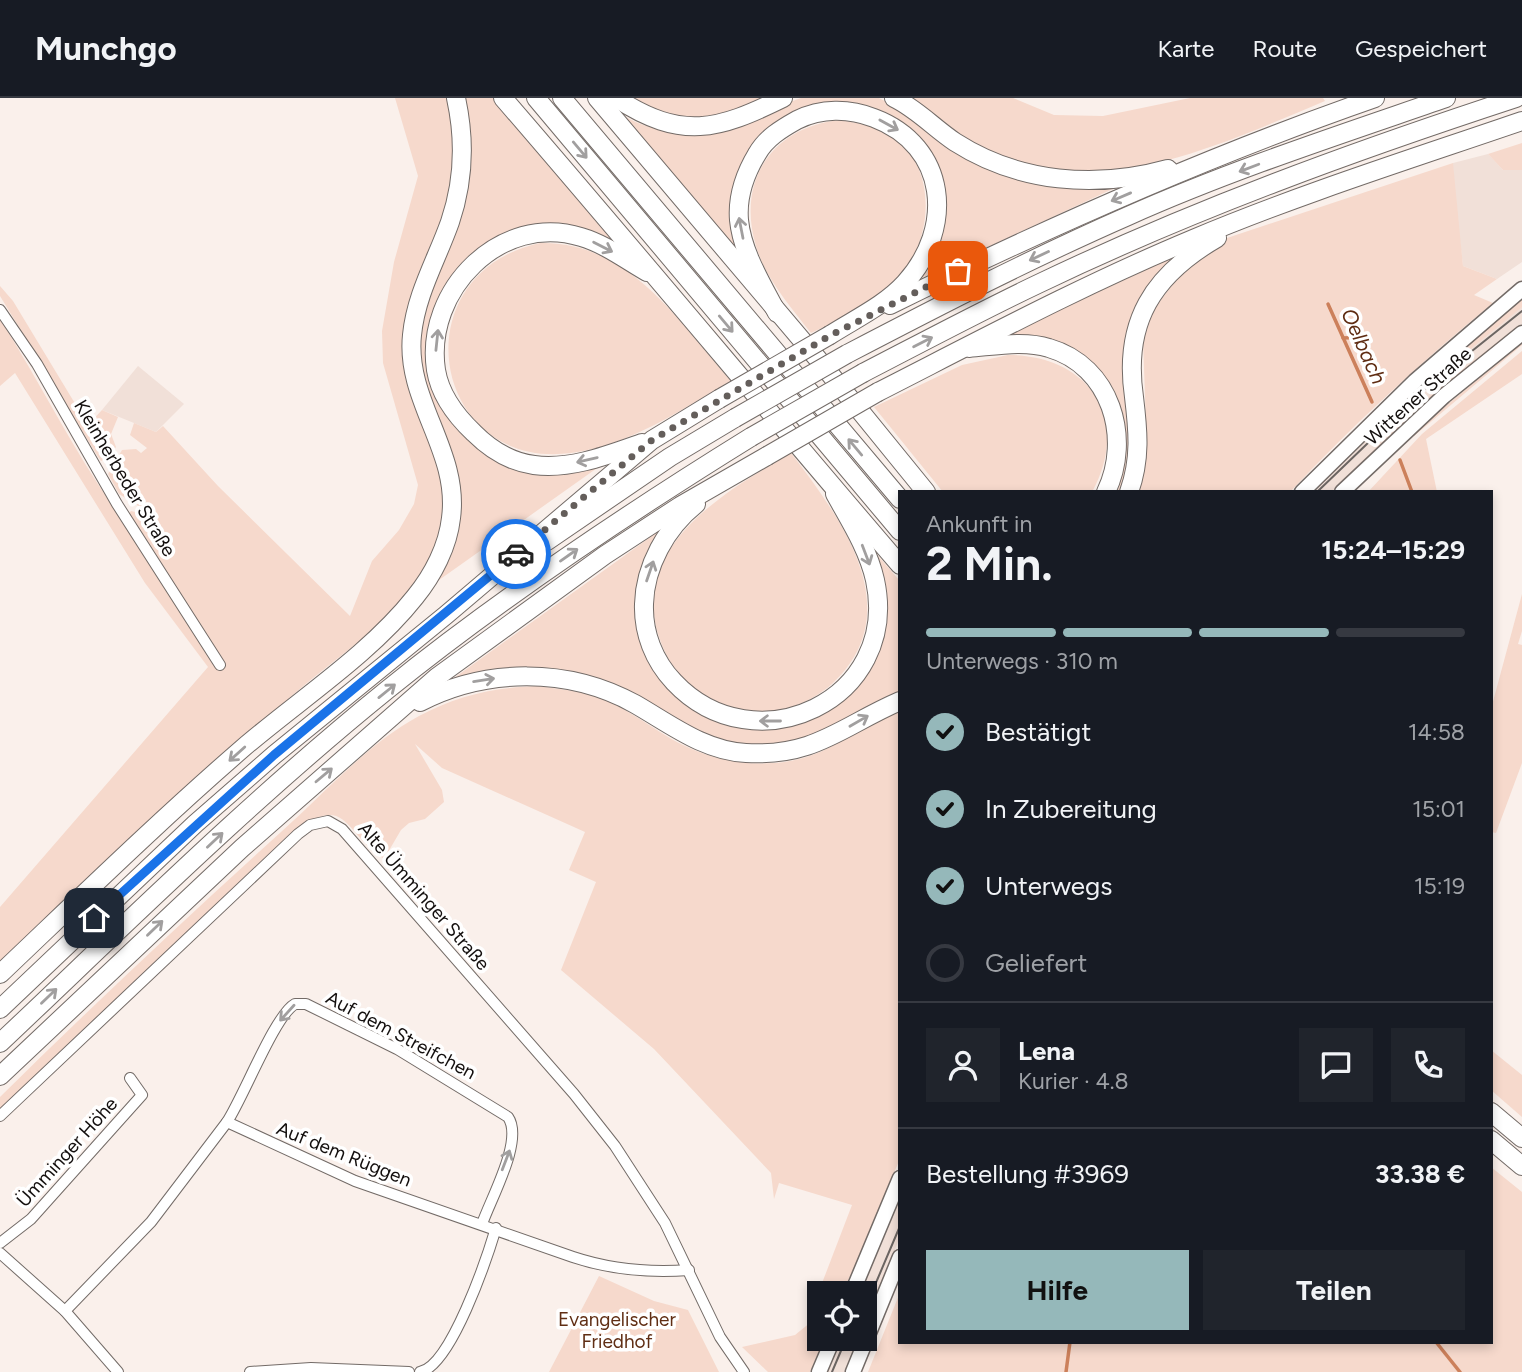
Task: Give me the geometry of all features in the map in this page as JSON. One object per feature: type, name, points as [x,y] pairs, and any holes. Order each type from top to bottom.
[{"type":"highway","points":[[0,974],[241,750],[369,644],[416,595],[438,561],[451,519],[450,474],[445,454],[418,396],[411,347],[418,304],[450,221],[460,181],[463,139],[456,98]]},
{"type":"highway","points":[[503,98],[605,214],[777,419],[835,494],[898,563]]},
{"type":"highway","points":[[536,98],[898,529]]},
{"type":"highway","points":[[562,98],[898,497]]},
{"type":"highway","points":[[597,98],[924,490]]},
{"type":"highway","points":[[616,98],[664,123],[712,127],[743,119],[783,98]]},
{"type":"highway","points":[[894,98],[908,104],[954,141],[991,162],[1060,180],[1097,180],[1158,171],[1229,152]]},
{"type":"highway","points":[[0,1009],[195,824],[327,710],[446,615],[652,440],[831,335],[1035,234],[1229,152],[1375,98]]},
{"type":"highway","points":[[446,615],[563,529],[670,457],[846,354],[1017,266],[1129,215],[1313,144],[1446,98]]},
{"type":"highway","points":[[0,1043],[237,819],[387,690],[559,562],[645,503],[751,437],[863,373],[1038,284],[1218,205],[1320,165],[1516,98]]},
{"type":"highway","points":[[776,313],[746,247],[739,220],[743,183],[750,164],[773,135],[806,116],[839,110],[861,113],[880,120],[903,133],[929,165],[937,193],[936,225],[925,256],[903,285],[831,335]]},
{"type":"highway","points":[[0,1076],[242,848],[437,677],[605,555],[680,506],[878,392],[1029,313],[1191,239],[1328,186],[1496,130],[1522,124]]},
{"type":"highway","points":[[1130,490],[1139,453],[1132,344],[1143,309],[1164,279],[1199,248],[1270,208]]},
{"type":"highway","points":[[652,440],[570,464],[552,466],[516,461],[481,440],[451,407],[436,370],[436,347],[440,320],[460,278],[477,260],[495,247],[525,234],[543,232],[581,237],[601,245],[656,278]]},
{"type":"highway","points":[[962,349],[1005,345],[1049,348],[1082,366],[1095,378],[1107,397],[1119,437],[1117,461],[1107,490]]},
{"type":"highway","points":[[727,480],[690,509],[668,534],[647,575],[644,614],[659,665],[679,688],[704,707],[748,721],[782,721],[818,708],[845,686],[864,662],[872,643],[877,606],[875,581],[866,553],[835,494]]},
{"type":"highway","points":[[398,713],[439,692],[480,680],[521,676],[562,678],[604,690],[717,748],[743,753],[764,753],[787,752],[820,743],[898,702]]},
{"type":"highway","points":[[1493,1114],[1522,1138]]},
{"type":"highway","points":[[1493,1145],[1522,1167]]},
{"type":"main road","name":"Wittener Straße","points":[[1304,490],[1415,382],[1522,289]]},
{"type":"main road","name":"Wittener Straße","points":[[1344,490],[1444,396],[1522,333]]},
{"type":"main road","points":[[857,1281],[898,1183]]},
{"type":"main road","points":[[853,1372],[898,1262]]},
{"type":"main road","points":[[819,1372],[828,1351]]},
{"type":"street","name":"Kleinherbeder Straße","points":[[0,310],[37,364],[117,504],[220,665]]},
{"type":"street","name":"Alte Ümminger Straße","points":[[0,1116],[298,834],[310,825],[328,821],[342,829],[574,1094],[642,1187],[689,1270],[720,1338],[742,1368],[750,1372]]},
{"type":"street","name":"Auf dem Streifchen","points":[[228,1122],[281,1017],[292,1005],[306,1004],[397,1049],[508,1117],[513,1124],[514,1141],[482,1224]]},
{"type":"street","name":"Ümminger Höhe","points":[[0,1243],[31,1219],[142,1095],[130,1078]]},
{"type":"street","name":"Auf dem Rüggen","points":[[228,1122],[355,1181],[607,1268],[636,1272],[689,1270]]},
{"type":"street","points":[[65,1311],[151,1222],[228,1122]]},
{"type":"street","points":[[426,1371],[453,1334],[469,1303],[484,1268],[496,1228]]},
{"type":"street","points":[[0,1253],[65,1311],[118,1372]]},
{"type":"street","points":[[250,1372],[311,1368],[409,1372]]},
{"type":"shaded area","points":[[1488,154],[1503,170],[1522,170],[1522,262],[1497,279],[1463,266],[1453,182],[1453,163]]},
{"type":"shaded area","points":[[1522,298],[1522,324],[1432,397],[1335,490],[1313,490],[1360,443]]},
{"type":"shaded area","points":[[138,366],[184,404],[156,432],[102,410]]},
{"type":"shaded area","points":[[898,1199],[898,1242],[877,1297],[877,1281],[864,1281]]},
{"type":"shaded area","points":[[834,1351],[855,1351],[846,1372],[825,1372]]},
{"type":"green space","points":[[395,98],[448,98],[452,130],[452,178],[446,209],[410,299],[404,326],[403,352],[414,401],[439,473],[443,523],[436,549],[416,584],[377,626],[286,701],[0,962],[0,907],[208,667],[145,583],[15,373],[0,386],[0,319],[90,471],[123,520],[131,511],[135,512],[161,540],[169,538],[145,510],[119,494],[108,474],[122,450],[136,449],[141,453],[147,448],[130,435],[134,423],[156,432],[163,426],[218,486],[350,616],[372,561],[399,530],[414,504],[418,485],[383,363],[382,331],[394,262],[418,176]]},
{"type":"green space","points":[[463,98],[493,98],[617,243],[569,227],[461,269],[431,366],[492,456],[600,466],[432,585],[454,539],[418,357],[423,310],[461,212]]},
{"type":"green space","points":[[632,98],[767,98],[731,113],[699,118],[668,113]]},
{"type":"green space","points":[[801,98],[879,98],[911,115],[968,157],[1119,186],[917,280],[934,251],[931,159],[842,103],[750,153],[744,261],[617,112],[660,130],[706,133],[737,127]]},
{"type":"green space","points":[[911,98],[1013,98],[1054,115],[1103,116],[1190,98],[1323,98],[1325,101],[1245,134],[1161,162],[1118,170],[1075,172],[1033,166],[991,152],[959,134]]},
{"type":"green space","points":[[841,120],[878,128],[901,142],[914,158],[922,177],[925,218],[921,239],[901,275],[882,293],[859,308],[811,333],[779,292],[760,258],[751,222],[751,199],[756,179],[766,160],[779,145],[796,133],[817,124]]},
{"type":"green space","points":[[1522,143],[1522,170],[1503,170],[1488,154]]},
{"type":"green space","points":[[1453,163],[1463,266],[1497,279],[1474,295],[1493,303],[1388,394],[1292,490],[1138,490],[1147,453],[1143,340],[1154,309],[1182,272],[1227,238]]},
{"type":"green space","points":[[540,243],[572,246],[600,255],[626,270],[671,310],[731,381],[634,435],[593,449],[571,453],[524,450],[487,432],[462,403],[450,366],[450,328],[465,291],[495,262]]},
{"type":"green space","points":[[1175,256],[1143,297],[1134,436],[1124,490],[1113,490],[1117,483],[1099,374],[1000,338]]},
{"type":"green space","points":[[0,286],[13,301],[88,425],[102,410],[118,417],[111,434],[116,447],[110,456],[101,461],[98,457],[0,296]]},
{"type":"green space","points":[[1522,298],[1522,307],[1403,404],[1313,490],[1420,385]]},
{"type":"green space","points":[[1522,322],[1432,397],[1332,490],[1431,395]]},
{"type":"green space","points":[[1522,342],[1522,345],[1414,436],[1412,434]]},
{"type":"green space","points":[[1522,351],[1522,374],[1426,439],[1437,490],[1370,490],[1422,434]]},
{"type":"green space","points":[[1008,355],[1037,358],[1061,366],[1081,379],[1095,396],[1104,417],[1107,440],[1103,465],[1093,490],[941,490],[874,407],[962,365]]},
{"type":"green space","points":[[791,453],[846,535],[859,565],[866,595],[866,625],[855,655],[833,683],[815,696],[794,706],[773,711],[738,709],[703,694],[675,669],[668,658],[655,622],[654,589],[664,560],[682,533],[733,489]]},
{"type":"green space","points":[[663,528],[640,589],[670,687],[784,724],[865,669],[874,551],[898,579],[898,697],[852,720],[785,746],[717,743],[612,686],[469,676],[454,678]]},
{"type":"green space","points":[[1522,594],[1522,631],[1518,644],[1522,645],[1522,763],[1496,833],[1493,832],[1493,702]]},
{"type":"green space","points":[[540,686],[601,698],[697,751],[727,760],[757,763],[788,761],[816,754],[898,711],[898,1163],[848,1281],[823,1281],[852,1205],[779,1183],[774,1199],[771,1173],[654,1049],[561,970],[596,882],[569,870],[585,832],[442,768],[415,744],[442,790],[444,802],[425,819],[409,823],[401,830],[384,859],[344,820],[335,816],[311,821],[292,832],[0,1109],[0,1097],[69,1029],[382,740],[434,709],[493,690]]},
{"type":"green space","points":[[1493,1052],[1522,1075],[1522,1117],[1493,1092]]},
{"type":"green space","points":[[1493,1169],[1522,1192],[1522,1372],[868,1372],[898,1297],[898,1344],[1493,1344]]},
{"type":"green space","name":"Evangelischer Friedhof","points":[[599,1276],[654,1301],[688,1310],[719,1372],[549,1372]]},
{"type":"green space","points":[[807,1325],[807,1351],[819,1351],[810,1372],[768,1372],[742,1347],[795,1335]]},
{"type":"waterway","name":"Oelbach","points":[[1328,304],[1372,402]]},
{"type":"waterway","points":[[1343,338],[1369,337]]},
{"type":"waterway","name":"Oelbach","points":[[1400,460],[1411,490]]},
{"type":"waterway","name":"Oelbach","points":[[1066,1372],[1070,1344]]},
{"type":"waterway","points":[[1438,1344],[1460,1372]]},
{"type":"tram line","points":[[1319,490],[1422,391],[1522,311]]},
{"type":"tram line","points":[[877,1281],[898,1231]]},
{"type":"tram line","points":[[832,1372],[841,1351]]},
{"type":"way so far","points":[[516,554],[652,440],[831,335],[958,271]]},
{"type":"route","points":[[94,918],[274,755],[446,615],[516,554]]}]
